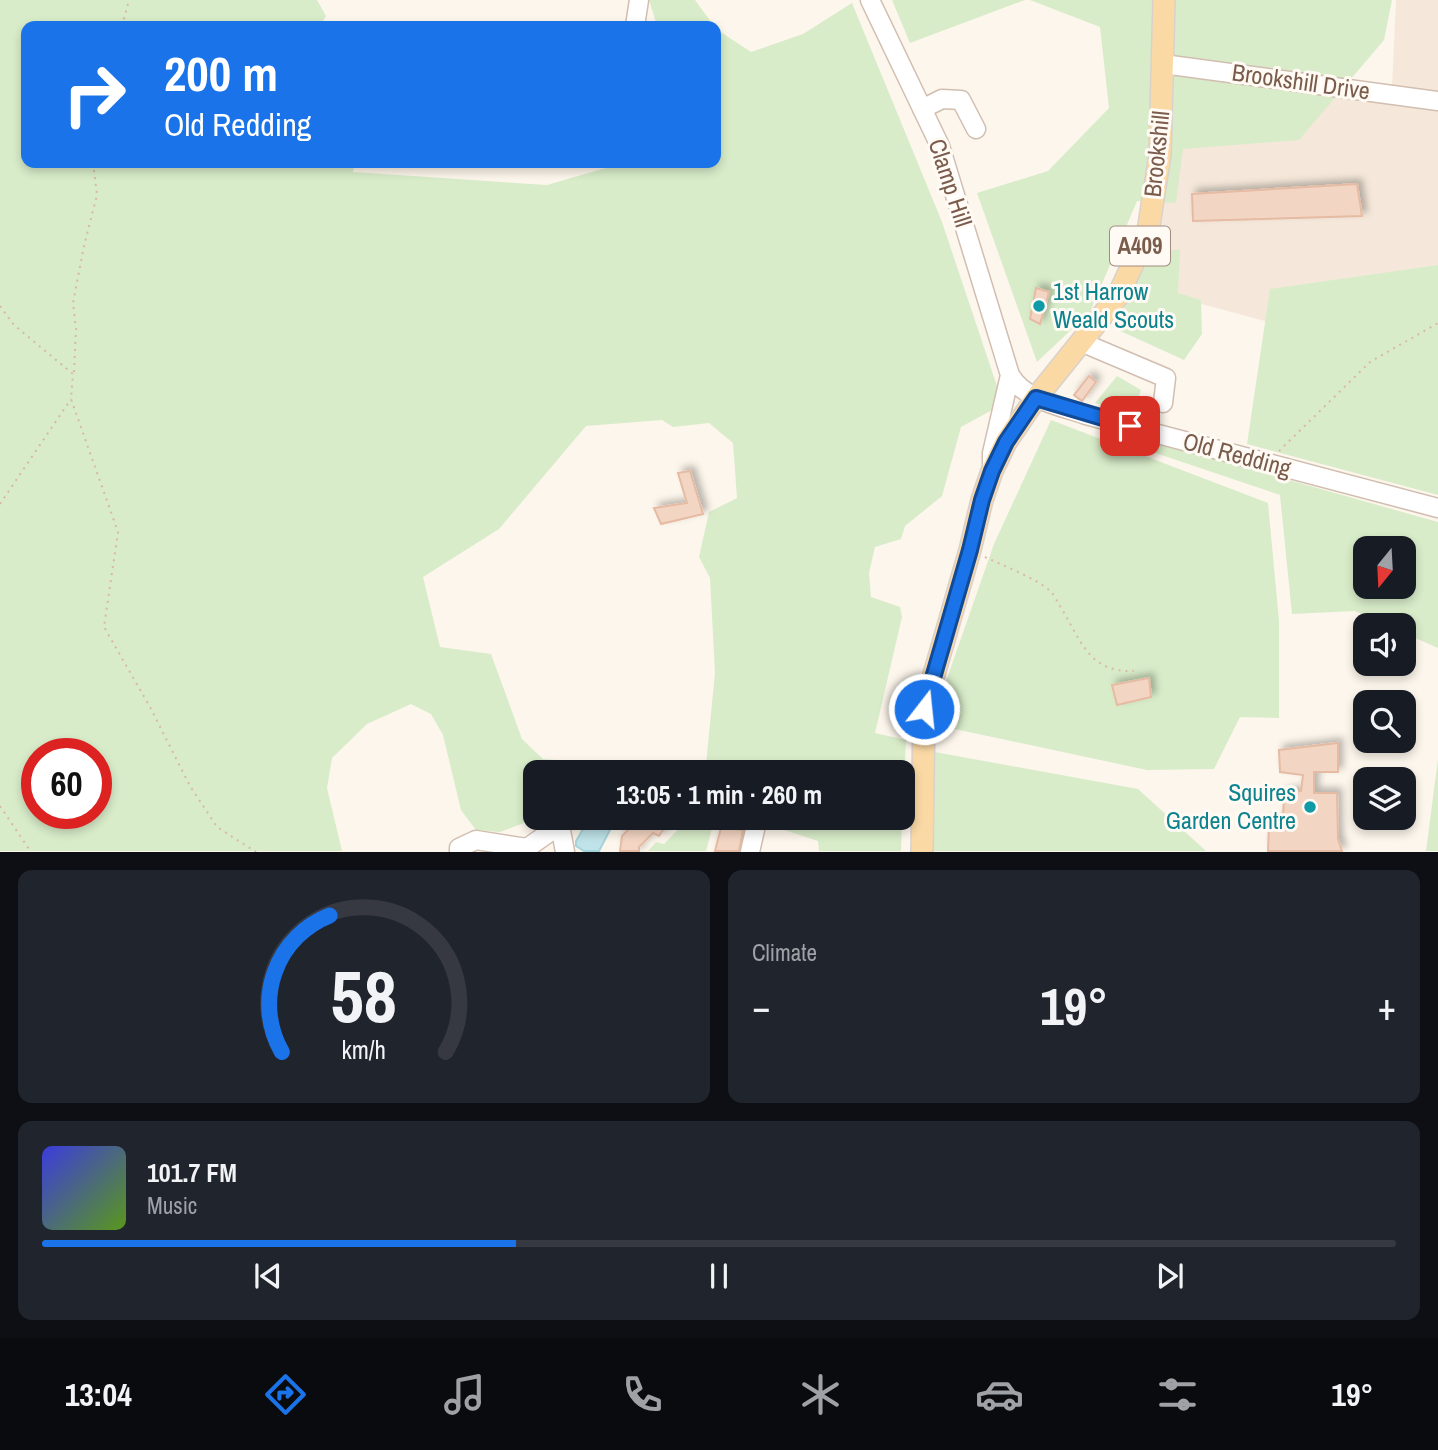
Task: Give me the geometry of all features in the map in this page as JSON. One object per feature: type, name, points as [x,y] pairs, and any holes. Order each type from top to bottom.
[{"type":"main road","name":"Brookshill","points":[[1036,398],[1118,296],[1147,231],[1160,155],[1164,0]]},
{"type":"main road","name":"A409","points":[[922,852],[924,709],[992,471],[1006,442],[1036,398]]},
{"type":"street","points":[[636,21],[639,0]]},
{"type":"street","name":"Clamp Hill","points":[[870,0],[940,146],[1010,374],[1015,385],[1036,398]]},
{"type":"street","name":"Brookshill Drive","points":[[1163,64],[1438,101]]},
{"type":"street","points":[[922,109],[942,99],[961,100],[976,129]]},
{"type":"street","points":[[1081,342],[1166,379],[1163,403]]},
{"type":"street","name":"Clamp Hill","points":[[992,471],[992,453],[1010,374]]},
{"type":"street","name":"Old Redding","points":[[1036,398],[1086,415],[1438,508]]},
{"type":"street","points":[[460,852],[459,848],[476,840],[527,848],[551,830]]},
{"type":"street","points":[[564,830],[565,852]]},
{"type":"street","points":[[750,852],[755,830]]},
{"type":"path","points":[[123,21],[129,0]]},
{"type":"path","points":[[94,168],[97,195],[73,303],[76,329],[72,399],[118,532],[104,627],[190,786],[217,827],[256,852]]},
{"type":"path","points":[[0,306],[14,325],[74,374]]},
{"type":"path","points":[[1266,463],[1370,362],[1438,323]]},
{"type":"path","points":[[0,505],[72,399]]},
{"type":"path","points":[[970,550],[1050,590],[1078,642],[1095,659],[1117,672],[1134,671]]},
{"type":"path","points":[[0,806],[31,852]]},
{"type":"shaded area","points":[[1396,0],[1438,0],[1438,94],[1392,87]]},
{"type":"shaded area","points":[[1177,72],[1438,108],[1438,269],[1294,329],[1135,286],[1162,211],[1174,156]]},
{"type":"green space","points":[[0,0],[317,0],[326,16],[323,21],[21,21],[21,168],[354,168],[353,172],[547,185],[606,168],[721,168],[721,32],[751,52],[803,34],[852,3],[942,222],[1003,404],[961,427],[942,496],[905,526],[901,539],[875,547],[869,573],[871,597],[900,607],[902,617],[875,733],[906,740],[905,760],[706,760],[715,673],[710,578],[699,557],[709,512],[737,498],[733,443],[709,423],[673,427],[662,420],[586,426],[499,529],[423,577],[440,647],[491,654],[522,739],[543,759],[556,760],[523,760],[523,823],[500,832],[476,830],[461,810],[443,735],[431,714],[411,704],[367,724],[332,758],[327,788],[342,851],[0,851]]},
{"type":"green space","points":[[649,0],[695,0],[710,21],[655,21]]},
{"type":"green space","points":[[892,0],[1025,0],[910,43]]},
{"type":"green space","points":[[1030,0],[1392,0],[1384,40],[1299,140],[1183,149],[1176,203],[1137,201],[1090,312],[1037,362],[977,193],[1048,171],[1109,108],[1100,27]]},
{"type":"green space","points":[[1180,249],[1178,293],[1201,300],[1202,334],[1184,360],[1116,329],[1147,254]]},
{"type":"green space","points":[[1438,265],[1438,495],[1247,444],[1270,289]]},
{"type":"green space","points":[[1117,376],[1141,390],[1133,413],[1095,403]]},
{"type":"green space","points":[[1051,420],[1268,503],[1279,621],[1279,718],[1240,717],[1214,769],[1147,770],[931,724],[994,544]]},
{"type":"green space","points":[[1118,432],[1438,522],[1438,648],[1416,638],[1416,613],[1355,611],[1292,614],[1280,495],[1111,438]]},
{"type":"green space","points":[[929,751],[1138,789],[1206,851],[933,851]]},
{"type":"green space","points":[[1438,759],[1438,851],[1426,851]]},
{"type":"green space","points":[[677,830],[712,830],[706,851],[648,851],[656,842],[664,844]]},
{"type":"green space","points":[[784,830],[902,830],[901,851],[819,851],[818,841]]},
{"type":"water","points":[[582,830],[610,830],[599,851],[584,851],[576,846]]},
{"type":"building","points":[[1357,184],[1362,216],[1193,221],[1192,194]]},
{"type":"building","name":"1st Harrow Weald Scouts","points":[[1036,288],[1049,292],[1040,324],[1030,319]]},
{"type":"building","points":[[1089,376],[1096,382],[1082,401],[1074,395]]},
{"type":"building","points":[[690,471],[703,514],[661,524],[654,508],[687,503],[678,473]]},
{"type":"building","points":[[1149,678],[1151,697],[1117,705],[1112,685]]},
{"type":"building","name":"Squires Garden Centre","points":[[1338,743],[1338,772],[1314,772],[1314,793],[1337,793],[1338,839],[1342,851],[1268,851],[1269,822],[1283,820],[1284,793],[1301,791],[1303,775],[1280,772],[1279,750]]},
{"type":"building","points":[[628,830],[663,830],[659,836],[653,833],[639,847],[639,851],[620,851],[622,836]]},
{"type":"building","points":[[720,830],[743,830],[739,851],[715,851]]},
{"type":"place","name":"1st Harrow Weald Scouts","points":[[1039,306]]},
{"type":"place","name":"Squires Garden Centre","points":[[1310,807]]},
{"type":"route","points":[[924,709],[992,471],[1006,442],[1036,398],[1130,426]]}]
